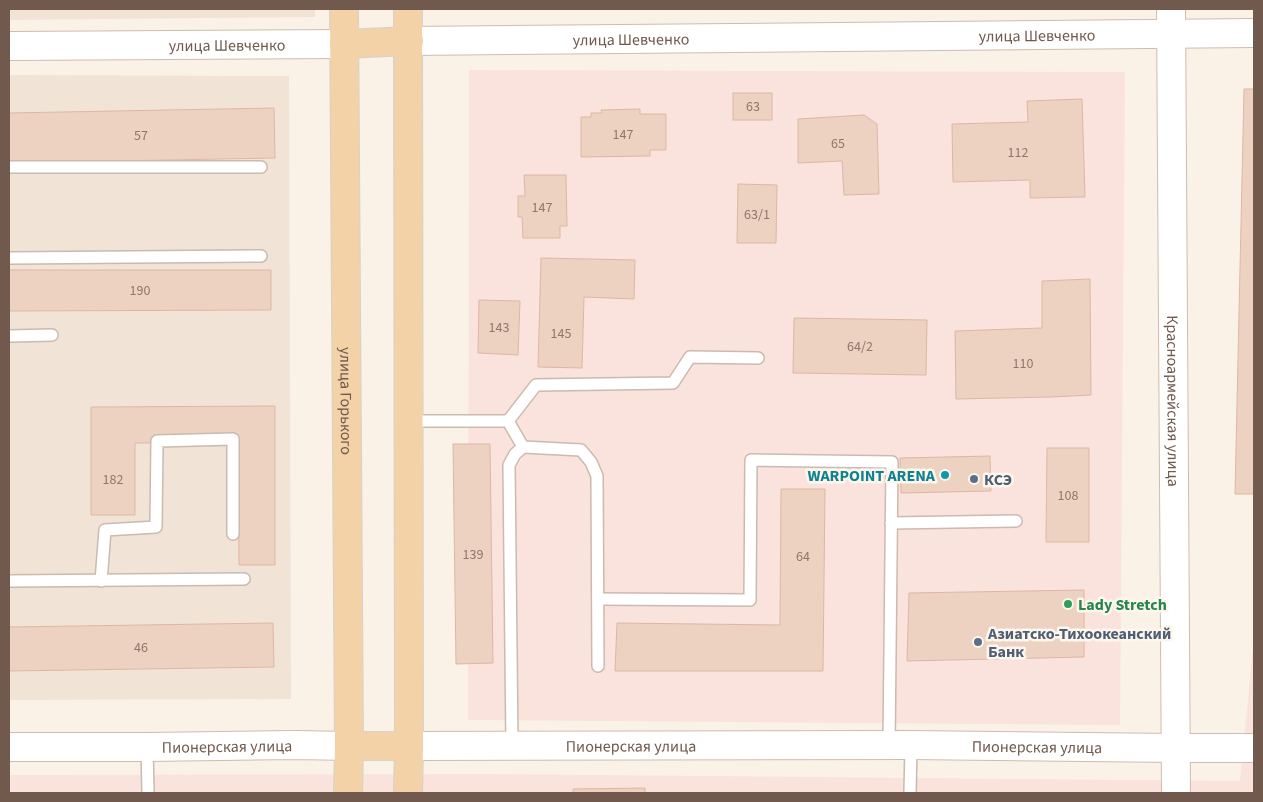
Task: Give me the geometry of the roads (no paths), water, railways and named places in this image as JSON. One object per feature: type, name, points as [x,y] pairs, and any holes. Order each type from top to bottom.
[{"type":"main road","name":"улица Горького","points":[[344,9],[348,793]]},
{"type":"main road","points":[[408,9],[408,793]]},
{"type":"main road","name":"улица Шевченко","points":[[344,44],[408,41]]},
{"type":"main road","name":"Пионерская улица","points":[[349,746],[409,746]]},
{"type":"street","name":"улица Шевченко","points":[[408,41],[1171,22],[1254,33]]},
{"type":"street","name":"Красноармейская улица","points":[[1171,22],[1176,793]]},
{"type":"street","name":"улица Шевченко","points":[[9,46],[344,44]]},
{"type":"street","name":"Пионерская улица","points":[[409,746],[900,745],[1254,748]]},
{"type":"street","name":"Пионерская улица","points":[[9,747],[349,746]]},
{"type":"lane","points":[[9,167],[261,167]]},
{"type":"lane","points":[[9,258],[261,256]]},
{"type":"lane","points":[[9,336],[52,335]]},
{"type":"lane","points":[[409,422],[508,420],[536,386],[673,383],[690,357],[758,358]]},
{"type":"lane","points":[[508,420],[523,447]]},
{"type":"lane","points":[[101,581],[105,530],[156,527],[157,441],[233,439],[233,534]]},
{"type":"lane","points":[[512,746],[509,465],[515,454],[523,447],[581,450],[591,462],[597,476],[598,666]]},
{"type":"lane","points":[[598,599],[750,600],[751,460],[892,462],[891,524],[900,745],[910,793]]},
{"type":"lane","points":[[891,524],[1016,521]]},
{"type":"lane","points":[[9,581],[244,579]]},
{"type":"lane","points":[[147,747],[148,793]]},
{"type":"place","name":"WARPOINT ARENA","points":[[945,475]]},
{"type":"place","name":"КСЭ","points":[[974,479]]},
{"type":"place","name":"Lady Stretch","points":[[1068,604]]},
{"type":"place","name":"Азиатско-Тихоокеанский Банк","points":[[978,642]]}]
